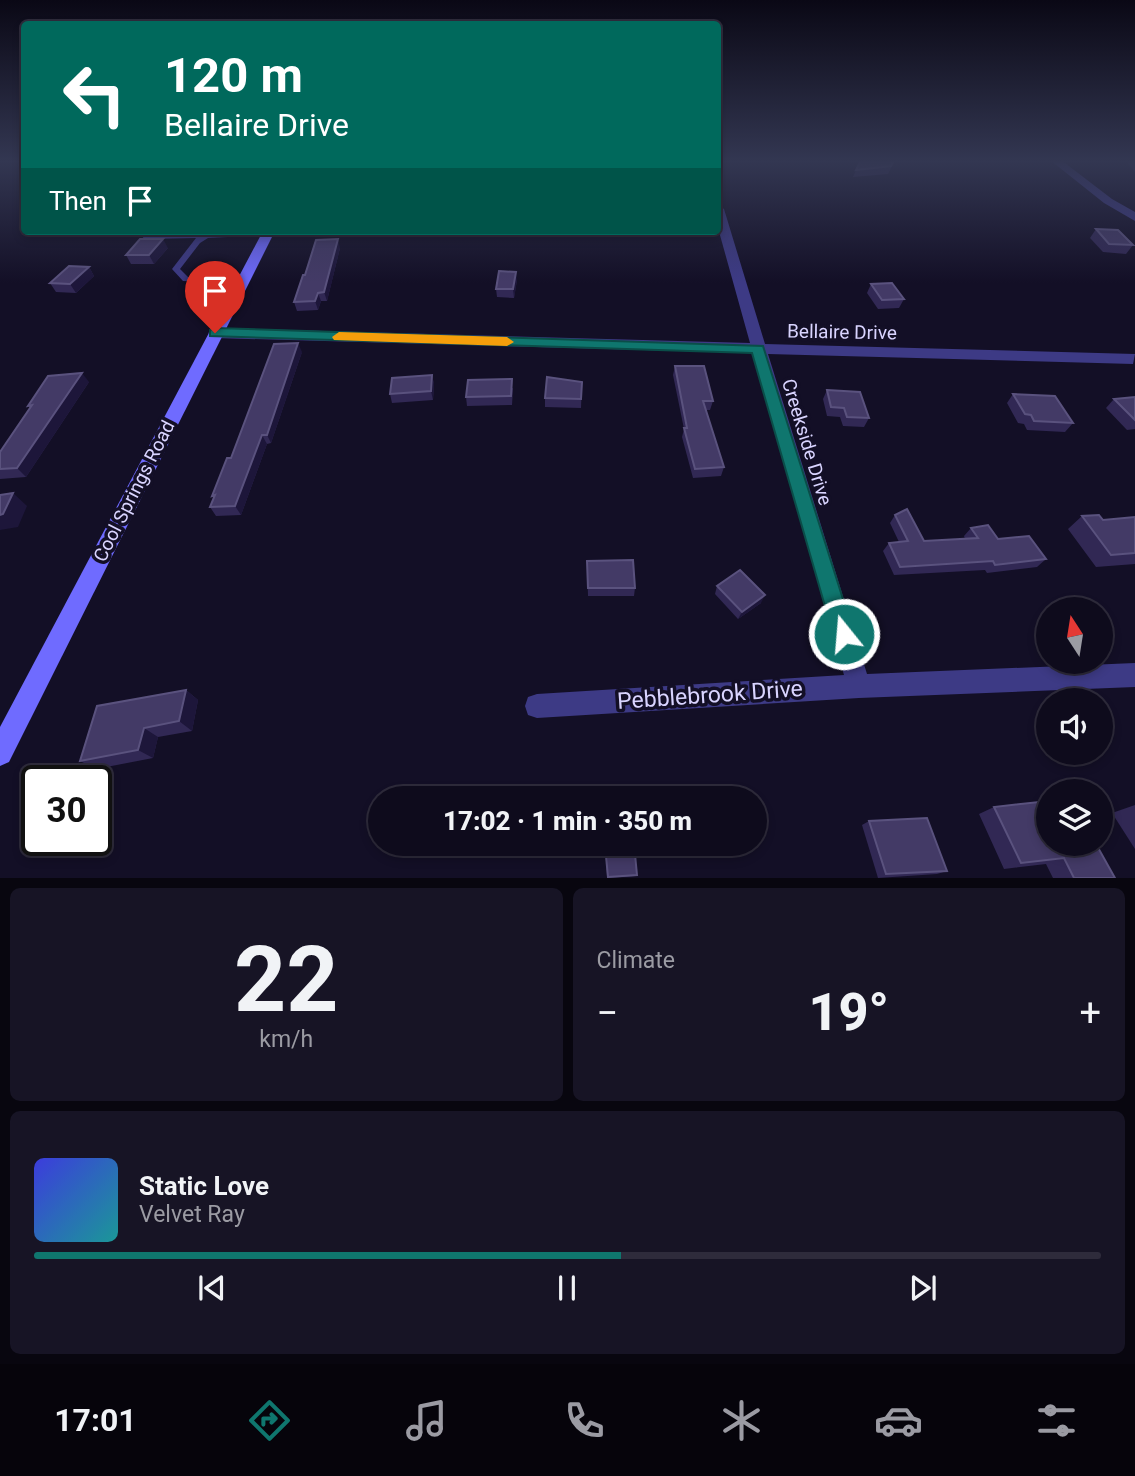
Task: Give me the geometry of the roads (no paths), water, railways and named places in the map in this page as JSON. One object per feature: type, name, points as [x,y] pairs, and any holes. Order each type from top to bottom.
[{"type":"street","points":[[1108,201],[1135,217]]},
{"type":"street","name":"Creekside Drive","points":[[721,220],[859,686]]},
{"type":"street","name":"Cool Springs Road","points":[[0,753],[267,235]]},
{"type":"street","name":"Bellaire Drive","points":[[215,333],[1133,359]]},
{"type":"street","name":"Pebblebrook Drive","points":[[537,706],[859,686],[1135,675]]},
{"type":"lane","points":[[146,235],[222,235]]},
{"type":"lane","points":[[207,236],[197,241],[176,269],[186,279],[243,281]]}]
